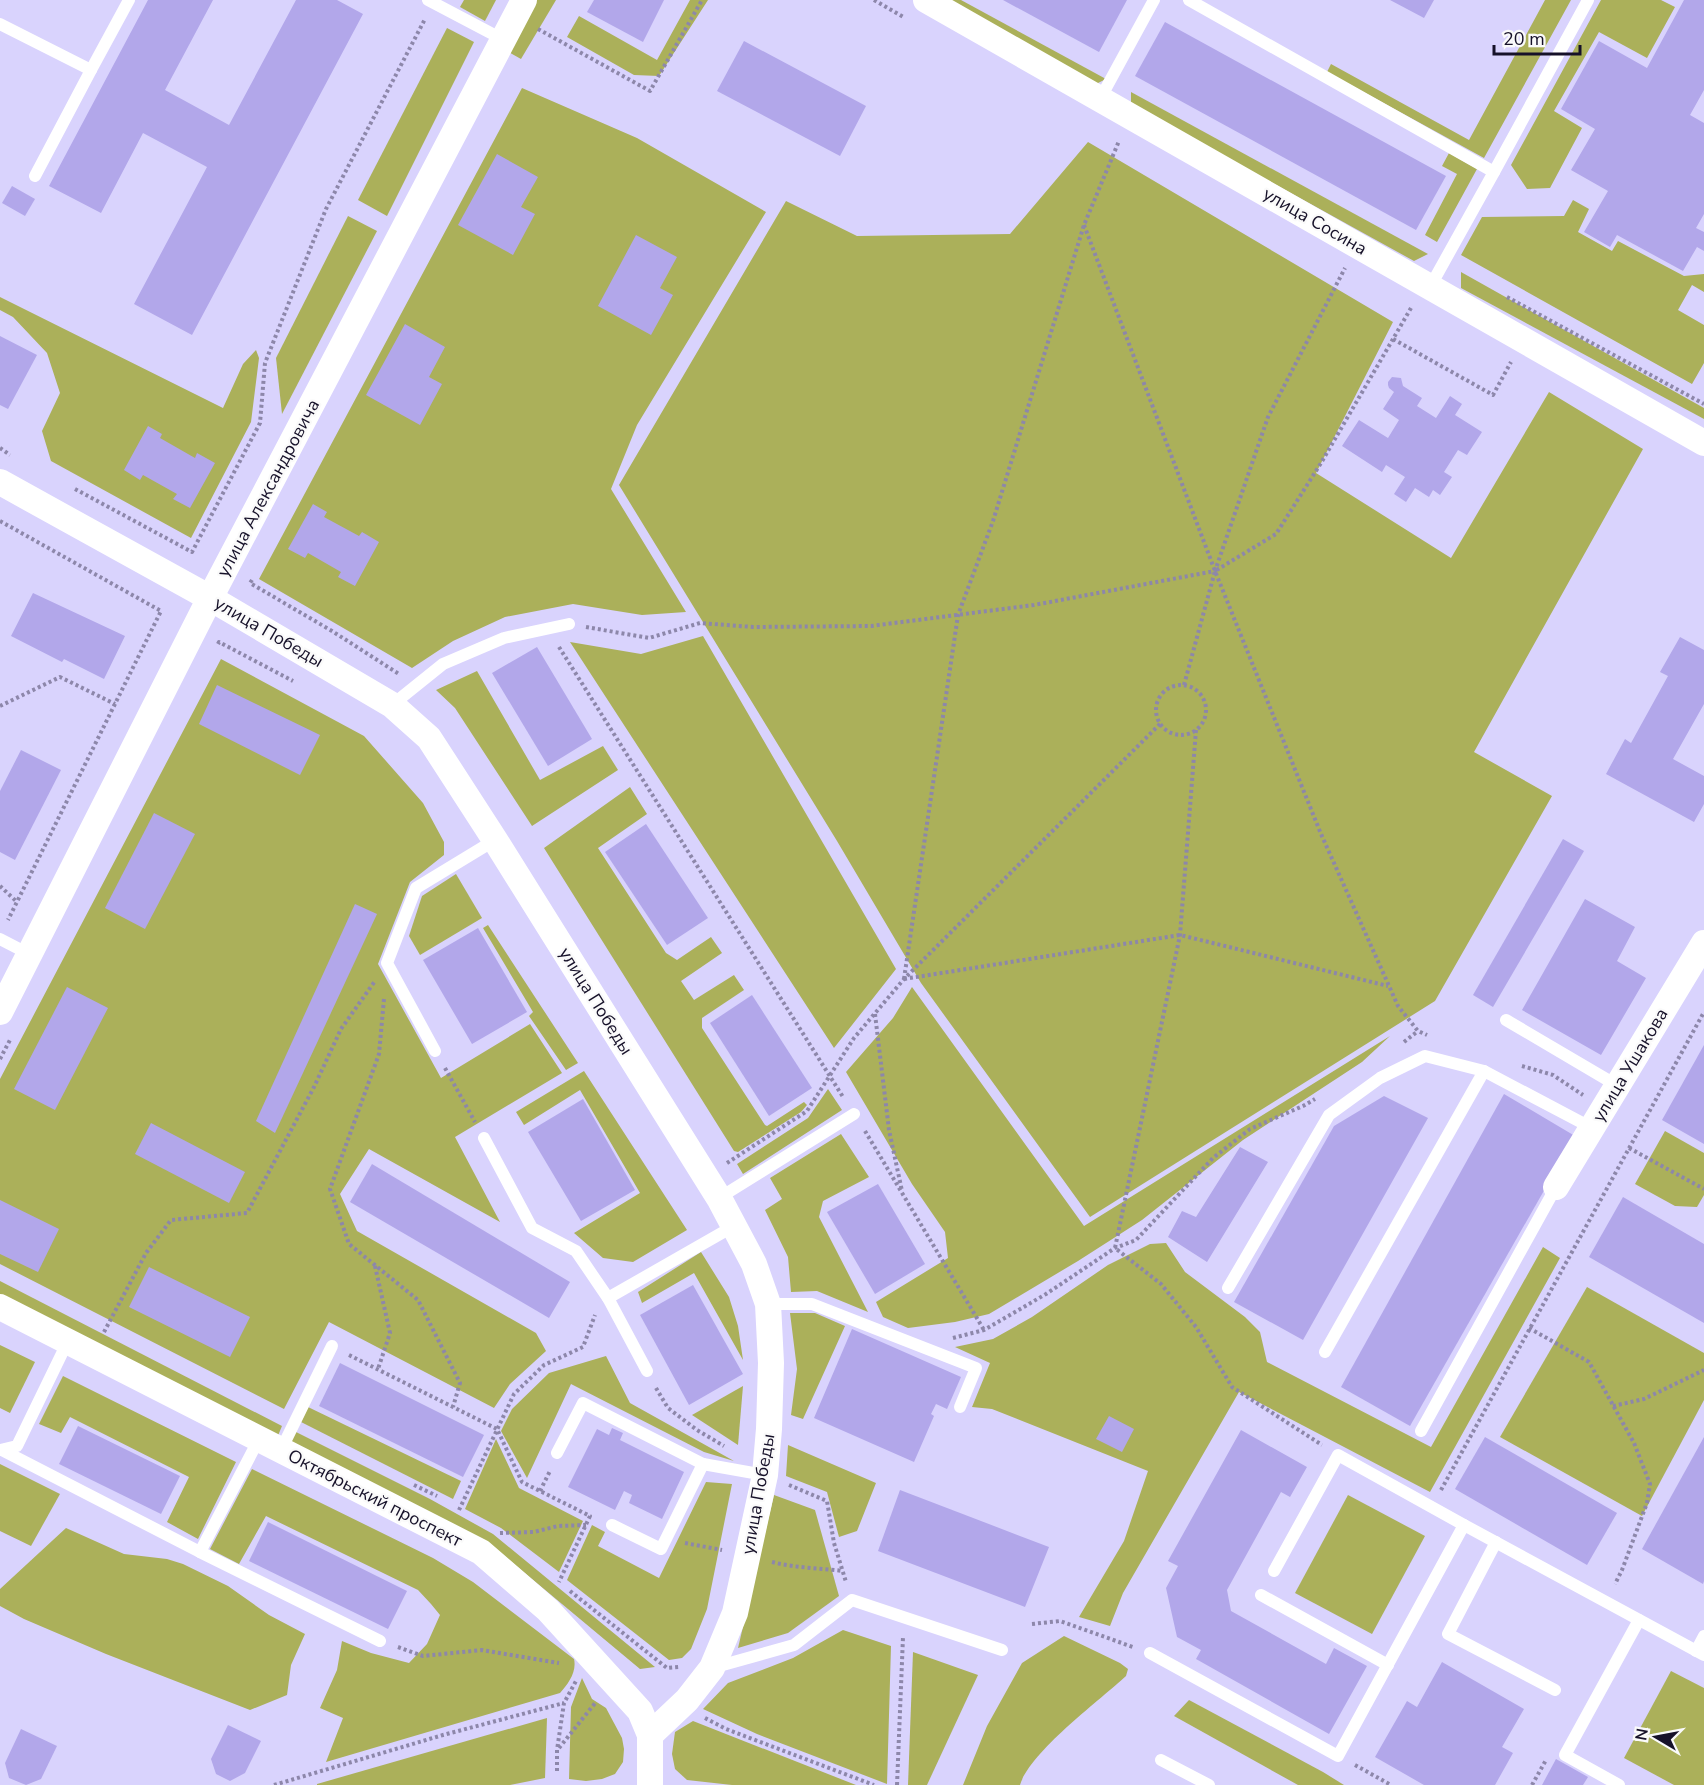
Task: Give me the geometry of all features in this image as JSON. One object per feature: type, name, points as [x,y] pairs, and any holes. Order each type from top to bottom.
[{"type":"street","name":"улица Александровича","points":[[0,1012],[210,598],[524,0]]},
{"type":"street","name":"улица Сосина","points":[[926,0],[1704,443]]},
{"type":"street","name":"улица Победы","points":[[0,482],[210,598],[392,705],[429,738],[719,1198],[754,1264],[768,1304],[771,1363],[770,1429],[766,1478],[735,1613],[700,1668],[687,1700],[650,1735]]},
{"type":"street","name":"улица Ушакова","points":[[1556,1187],[1704,943]]},
{"type":"street","name":"Октябрьский проспект","points":[[0,1307],[482,1552],[548,1610],[640,1712],[650,1735],[650,1785]]},
{"type":"lane","points":[[35,176],[129,0]]},
{"type":"lane","points":[[1100,99],[1154,0]]},
{"type":"lane","points":[[1189,0],[1494,172]]},
{"type":"lane","points":[[1430,287],[1588,0]]},
{"type":"lane","points":[[431,1],[504,39]]},
{"type":"lane","points":[[0,24],[91,70]]},
{"type":"lane","points":[[392,705],[443,664],[504,638],[569,624]]},
{"type":"lane","points":[[435,1052],[387,963],[416,888],[495,840]]},
{"type":"lane","points":[[2,933],[30,954]]},
{"type":"lane","points":[[1506,1020],[1618,1086]]},
{"type":"lane","points":[[1227,1288],[1329,1115],[1380,1078],[1425,1056],[1484,1071],[1592,1128]]},
{"type":"lane","points":[[1325,1352],[1484,1071]]},
{"type":"lane","points":[[719,1198],[854,1114]]},
{"type":"lane","points":[[484,1138],[532,1228],[576,1251],[608,1298],[647,1371]]},
{"type":"lane","points":[[1421,1431],[1556,1187]]},
{"type":"lane","points":[[608,1298],[734,1226]]},
{"type":"lane","points":[[768,1304],[812,1304],[976,1368],[960,1407]]},
{"type":"lane","points":[[1,1450],[18,1446],[68,1341]]},
{"type":"lane","points":[[200,1552],[332,1346]]},
{"type":"lane","points":[[557,1454],[583,1404],[703,1464],[766,1478]]},
{"type":"lane","points":[[1,1450],[380,1641]]},
{"type":"lane","points":[[1274,1571],[1338,1455],[1700,1653],[1704,1636]]},
{"type":"lane","points":[[612,1525],[661,1549],[703,1464]]},
{"type":"lane","points":[[1150,1653],[1338,1756],[1464,1525]]},
{"type":"lane","points":[[1496,1542],[1448,1634],[1555,1690]]},
{"type":"lane","points":[[1261,1595],[1388,1665]]},
{"type":"lane","points":[[700,1668],[794,1645],[852,1600],[1002,1650]]},
{"type":"lane","points":[[1618,1785],[1565,1755],[1639,1620]]},
{"type":"lane","points":[[1161,1760],[1209,1785]]},
{"type":"path","points":[[538,29],[650,91],[702,0]]},
{"type":"path","points":[[70,487],[192,552],[260,423],[265,363],[326,209],[431,1]]},
{"type":"path","points":[[903,979],[958,615],[993,521],[1084,225],[1120,138]]},
{"type":"path","points":[[1084,225],[1215,571],[1321,834],[1398,1006]]},
{"type":"path","points":[[1184,685],[1215,571],[1268,417],[1347,264]]},
{"type":"path","points":[[569,624],[650,638],[700,623],[753,627],[871,626],[1034,605],[1215,571],[1276,534],[1394,339]]},
{"type":"path","points":[[0,448],[19,460]]},
{"type":"path","points":[[0,521],[161,611],[2,933]]},
{"type":"path","points":[[548,628],[854,1114],[984,1330]]},
{"type":"path","points":[[219,642],[302,686]]},
{"type":"path","points":[[0,706],[60,677],[115,704]]},
{"type":"path","points":[[1174,685],[1184,685],[1200,693],[1205,702],[1206,713],[1203,723],[1196,730],[1186,735],[1176,735],[1167,731],[1160,724],[1155,715],[1156,704],[1159,696],[1166,689],[1174,685]]},
{"type":"path","points":[[726,1164],[807,1111],[854,1038],[903,979],[1160,724]]},
{"type":"path","points":[[1115,1248],[1180,935],[1196,730]]},
{"type":"path","points":[[0,886],[17,903]]},
{"type":"path","points":[[903,979],[1180,935],[1388,986]]},
{"type":"path","points":[[387,963],[379,1054],[330,1189],[349,1244],[418,1300],[460,1383],[453,1407]]},
{"type":"path","points":[[104,1332],[146,1254],[171,1220],[247,1213],[342,1029],[387,963]]},
{"type":"path","points":[[1450,1473],[1704,1012]]},
{"type":"path","points":[[875,1014],[889,1130],[903,1194]]},
{"type":"path","points":[[1400,1044],[1418,1031]]},
{"type":"path","points":[[435,1052],[484,1138]]},
{"type":"path","points":[[952,1338],[984,1330],[1046,1294],[1115,1248],[1136,1240],[1213,1158],[1250,1129],[1319,1097]]},
{"type":"path","points":[[1629,1148],[1704,1190]]},
{"type":"path","points":[[1115,1248],[1161,1284],[1196,1327],[1232,1387],[1338,1455]]},
{"type":"path","points":[[375,1265],[390,1333],[378,1369]]},
{"type":"path","points":[[459,1510],[514,1394],[544,1365],[583,1347],[597,1309],[608,1298]]},
{"type":"path","points":[[1529,1328],[1589,1362],[1634,1443],[1650,1484],[1647,1503],[1622,1570],[1606,1602]]},
{"type":"path","points":[[332,1346],[497,1429],[522,1482],[590,1516],[559,1582]]},
{"type":"path","points":[[1613,1406],[1644,1399],[1704,1370]]},
{"type":"path","points":[[647,1371],[668,1408],[766,1478],[827,1501],[834,1544],[852,1600]]},
{"type":"path","points":[[495,1533],[534,1532],[558,1526],[586,1525]]},
{"type":"path","points":[[666,1539],[729,1551]]},
{"type":"path","points":[[768,1561],[787,1566],[815,1567],[843,1572]]},
{"type":"path","points":[[897,1785],[904,1618]]},
{"type":"path","points":[[1032,1624],[1060,1621],[1150,1653]]},
{"type":"path","points":[[380,1641],[423,1656],[482,1650],[561,1663]]},
{"type":"path","points":[[667,1668],[700,1668]]},
{"type":"path","points":[[557,1750],[597,1700]]},
{"type":"path","points":[[687,1700],[699,1715],[726,1729],[874,1785]]},
{"type":"path","points":[[274,1785],[443,1735],[564,1703],[557,1750],[557,1771]]},
{"type":"path","points":[[1338,1756],[1391,1785]]},
{"type":"path","points":[[1376,1785],[1377,1777]]},
{"type":"green space","points":[[464,0],[496,0],[485,21],[460,7]]},
{"type":"green space","points":[[529,0],[556,0],[521,59],[503,49]]},
{"type":"green space","points":[[690,0],[708,0],[659,76],[634,75],[567,37],[579,16],[657,60]]},
{"type":"green space","points":[[941,0],[961,0],[1106,79],[1096,84]]},
{"type":"green space","points":[[1545,0],[1571,0],[1484,158],[1327,72],[1331,64],[1469,140]]},
{"type":"green space","points":[[1601,0],[1661,0],[1675,7],[1647,58],[1599,32],[1554,111],[1582,128],[1550,188],[1527,189],[1511,165]]},
{"type":"green space","points":[[447,28],[474,42],[387,216],[358,200]]},
{"type":"green space","points":[[522,88],[637,138],[766,212],[637,425],[611,489],[686,612],[642,615],[573,604],[505,617],[453,641],[412,668],[259,579]]},
{"type":"green space","points":[[1131,92],[1428,254],[1414,261],[1131,105]]},
{"type":"green space","points":[[1088,142],[1393,322],[1316,473],[1451,558],[1549,392],[1643,449],[1474,752],[1552,796],[1435,1001],[1090,1217],[921,983],[837,841],[619,485],[786,201],[857,236],[1010,234]]},
{"type":"green space","points":[[1449,153],[1477,169],[1437,242],[1425,235],[1457,174],[1442,166]]},
{"type":"green space","points":[[1573,200],[1589,209],[1578,232],[1612,251],[1618,241],[1684,276],[1704,274],[1704,292],[1692,285],[1678,310],[1704,325],[1704,363],[1692,384],[1461,255],[1482,217],[1564,216]]},
{"type":"green space","points":[[348,216],[377,231],[282,414],[276,358]]},
{"type":"green space","points":[[1461,272],[1704,408],[1704,419],[1461,288]]},
{"type":"green space","points":[[0,297],[223,408],[243,364],[256,350],[259,358],[251,422],[191,538],[51,461],[42,431],[60,393],[47,353],[13,317],[0,310]]},
{"type":"green space","points":[[703,636],[896,969],[834,1048],[570,642],[641,654]]},
{"type":"green space","points":[[221,659],[364,736],[423,803],[444,842],[444,855],[410,882],[378,964],[441,1078],[530,1024],[562,1073],[455,1137],[500,1222],[369,1149],[340,1194],[357,1231],[536,1333],[546,1351],[510,1384],[494,1408],[329,1322],[284,1409],[0,1264],[0,1079]]},
{"type":"green space","points":[[477,671],[540,780],[603,746],[618,770],[532,826],[455,708],[436,690]]},
{"type":"green space","points":[[630,787],[647,814],[598,848],[666,953],[677,960],[711,937],[722,953],[681,981],[694,1000],[734,975],[744,990],[702,1018],[702,1028],[765,1125],[767,1126],[804,1102],[807,1105],[801,1112],[738,1152],[734,1151],[544,848]]},
{"type":"green space","points":[[456,874],[482,918],[420,955],[409,936],[422,896]]},
{"type":"green space","points":[[488,925],[578,1063],[566,1070],[529,1016],[533,1012],[483,928]]},
{"type":"green space","points":[[912,987],[1084,1226],[1390,1036],[1362,1062],[1243,1140],[1142,1220],[1078,1261],[989,1314],[955,1322],[908,1328],[883,1317],[876,1302],[948,1258],[945,1232],[912,1184],[846,1072],[893,1018]]},
{"type":"green space","points":[[584,1071],[687,1230],[633,1262],[603,1258],[574,1233],[640,1193],[580,1090],[524,1125],[516,1112]]},
{"type":"green space","points":[[828,1089],[842,1110],[743,1174],[737,1164],[808,1118]]},
{"type":"green space","points":[[1665,1131],[1704,1153],[1704,1195],[1697,1207],[1675,1206],[1635,1184]]},
{"type":"green space","points":[[841,1134],[869,1177],[823,1201],[819,1217],[868,1312],[817,1291],[791,1292],[788,1257],[765,1210],[782,1199],[770,1178]]},
{"type":"green space","points":[[1166,1243],[1185,1272],[1245,1317],[1260,1332],[1267,1362],[1431,1447],[1543,1247],[1560,1258],[1430,1492],[1239,1392],[1123,1593],[1110,1626],[1079,1617],[1124,1541],[1148,1471],[992,1409],[972,1407],[990,1363],[955,1347],[993,1339],[1032,1317],[1108,1265],[1150,1244]]},
{"type":"green space","points":[[701,1252],[729,1297],[738,1326],[743,1360],[694,1273],[642,1303],[638,1292]]},
{"type":"green space","points":[[0,1281],[282,1426],[277,1438],[0,1296]]},
{"type":"green space","points":[[1587,1287],[1704,1353],[1704,1400],[1642,1516],[1500,1437]]},
{"type":"green space","points":[[790,1313],[815,1313],[845,1326],[803,1419],[791,1415],[797,1369]]},
{"type":"green space","points":[[0,1345],[35,1362],[10,1413],[0,1408]]},
{"type":"green space","points":[[606,1356],[630,1403],[734,1461],[704,1452],[571,1384],[527,1478],[501,1431],[512,1409],[549,1373]]},
{"type":"green space","points":[[63,1376],[236,1462],[198,1539],[167,1522],[189,1477],[70,1417],[61,1433],[39,1424]]},
{"type":"green space","points":[[743,1386],[738,1445],[692,1415]]},
{"type":"green space","points":[[308,1407],[461,1481],[453,1499],[301,1422]]},
{"type":"green space","points":[[294,1431],[430,1499],[493,1534],[655,1667],[640,1669],[490,1544],[288,1442]]},
{"type":"green space","points":[[496,1439],[519,1488],[583,1521],[559,1572],[501,1528],[465,1509]]},
{"type":"green space","points":[[788,1445],[876,1483],[857,1531],[839,1537],[827,1492],[786,1476]]},
{"type":"green space","points":[[0,1464],[60,1494],[31,1546],[0,1531]]},
{"type":"green space","points":[[252,1469],[433,1558],[473,1582],[574,1659],[574,1669],[569,1682],[560,1693],[326,1762],[343,1718],[320,1708],[337,1670],[342,1641],[371,1653],[409,1663],[427,1644],[440,1615],[418,1590],[266,1516],[239,1564],[210,1549]]},
{"type":"green space","points":[[706,1482],[732,1484],[707,1609],[691,1649],[682,1658],[669,1660],[567,1580],[592,1525],[605,1532],[598,1546],[659,1578]]},
{"type":"green space","points":[[774,1495],[815,1510],[839,1596],[788,1633],[738,1648]]},
{"type":"green space","points":[[1348,1495],[1425,1536],[1372,1634],[1295,1593]]},
{"type":"green space","points":[[66,1528],[124,1554],[167,1559],[183,1564],[228,1586],[269,1615],[305,1634],[291,1665],[287,1695],[250,1710],[106,1654],[24,1619],[0,1606],[0,1589]]},
{"type":"green space","points":[[843,1630],[891,1646],[887,1784],[757,1734],[703,1709],[728,1683],[793,1658]]},
{"type":"green space","points":[[1064,1636],[1120,1663],[1128,1669],[1126,1676],[1051,1743],[1026,1772],[1020,1785],[963,1785],[987,1726],[1022,1663]]},
{"type":"green space","points":[[913,1652],[978,1675],[927,1785],[908,1785]]},
{"type":"green space","points":[[1671,1671],[1704,1688],[1704,1785],[1674,1785],[1624,1758]]},
{"type":"green space","points":[[582,1678],[592,1699],[606,1708],[622,1738],[624,1749],[623,1762],[615,1774],[602,1779],[586,1781],[569,1779],[571,1707]]},
{"type":"green space","points":[[1189,1700],[1344,1785],[1298,1785],[1174,1716]]},
{"type":"green space","points":[[547,1718],[545,1778],[510,1785],[317,1785],[317,1784]]},
{"type":"green space","points":[[693,1721],[856,1785],[732,1785],[687,1780],[675,1769],[672,1754],[675,1732]]},
{"type":"building","points":[[148,0],[213,0],[165,90],[229,125],[296,0],[337,0],[363,14],[192,335],[134,304],[207,167],[143,133],[101,213],[49,186]]},
{"type":"building","points":[[594,0],[664,0],[643,42],[587,12]]},
{"type":"building","points":[[1003,0],[1127,0],[1099,52]]},
{"type":"building","points":[[1390,0],[1434,0],[1424,18]]},
{"type":"building","points":[[1684,0],[1704,0],[1704,90],[1690,115],[1704,123],[1704,214],[1696,228],[1704,232],[1704,251],[1697,247],[1683,271],[1617,235],[1610,247],[1584,232],[1608,191],[1571,170],[1595,129],[1561,109],[1599,41],[1647,68]]},
{"type":"building","points":[[1165,22],[1446,176],[1416,230],[1135,76]]},
{"type":"building","points":[[744,41],[866,106],[840,156],[717,91]]},
{"type":"building","points":[[497,154],[538,177],[521,207],[535,214],[513,255],[458,225]]},
{"type":"building","points":[[12,186],[35,199],[25,216],[2,203]]},
{"type":"building","points":[[636,235],[677,257],[660,288],[673,295],[651,335],[598,306]]},
{"type":"building","points":[[405,324],[445,347],[429,377],[442,384],[420,425],[366,395]]},
{"type":"building","points":[[0,336],[37,355],[8,409],[0,405]]},
{"type":"building","points":[[1392,377],[1401,378],[1403,386],[1422,398],[1417,406],[1436,418],[1450,396],[1462,404],[1455,415],[1482,432],[1467,455],[1458,450],[1444,472],[1452,477],[1440,495],[1433,490],[1429,497],[1415,488],[1406,502],[1394,494],[1405,477],[1386,465],[1382,472],[1342,446],[1359,420],[1388,438],[1399,420],[1383,409],[1394,392],[1388,385]]},
{"type":"building","points":[[148,426],[162,434],[160,438],[195,458],[197,453],[215,463],[190,508],[173,499],[177,494],[143,475],[140,480],[124,470]]},
{"type":"building","points":[[313,504],[327,512],[324,517],[359,536],[362,532],[379,542],[355,586],[338,577],[341,572],[308,553],[305,558],[288,549]]},
{"type":"building","points":[[33,593],[125,636],[104,679],[64,659],[62,662],[11,636]]},
{"type":"building","points":[[1680,637],[1704,650],[1704,704],[1673,759],[1704,776],[1704,804],[1694,822],[1606,774],[1625,739],[1631,743],[1668,676],[1660,672]]},
{"type":"building","points":[[537,647],[592,739],[548,766],[492,673]]},
{"type":"building","points":[[217,685],[320,735],[300,775],[199,724]]},
{"type":"building","points":[[21,750],[61,770],[15,860],[0,852],[0,791]]},
{"type":"building","points":[[154,813],[195,834],[145,929],[105,908]]},
{"type":"building","points":[[646,824],[708,918],[667,945],[605,852]]},
{"type":"building","points":[[1563,839],[1584,851],[1493,1007],[1473,995]]},
{"type":"building","points":[[1585,899],[1635,927],[1617,961],[1646,978],[1601,1055],[1522,1010]]},
{"type":"building","points":[[355,904],[377,914],[275,1133],[256,1121]]},
{"type":"building","points":[[478,928],[527,1012],[472,1044],[423,960]]},
{"type":"building","points":[[67,987],[108,1008],[55,1110],[14,1089]]},
{"type":"building","points":[[752,995],[812,1088],[769,1116],[710,1023]]},
{"type":"building","points":[[1704,1045],[1704,1144],[1662,1120]]},
{"type":"building","points":[[1504,1094],[1575,1136],[1410,1426],[1341,1387]]},
{"type":"building","points":[[1384,1096],[1428,1118],[1303,1340],[1234,1302],[1334,1126]]},
{"type":"building","points":[[583,1099],[635,1190],[581,1221],[528,1132]]},
{"type":"building","points":[[151,1123],[245,1172],[229,1203],[135,1154]]},
{"type":"building","points":[[1240,1147],[1268,1162],[1207,1262],[1168,1237],[1182,1211],[1196,1217]]},
{"type":"building","points":[[372,1164],[570,1282],[549,1318],[350,1202]]},
{"type":"building","points":[[878,1184],[925,1264],[875,1294],[827,1212]]},
{"type":"building","points":[[1623,1197],[1704,1244],[1704,1323],[1589,1257]]},
{"type":"building","points":[[0,1200],[59,1229],[38,1272],[0,1254]]},
{"type":"building","points":[[149,1267],[250,1317],[230,1357],[129,1307]]},
{"type":"building","points":[[693,1285],[743,1374],[689,1405],[640,1315]]},
{"type":"building","points":[[852,1329],[961,1377],[947,1409],[936,1404],[931,1414],[934,1416],[914,1462],[814,1418]]},
{"type":"building","points":[[340,1363],[484,1435],[463,1477],[319,1406]]},
{"type":"building","points":[[1109,1416],[1134,1429],[1122,1452],[1096,1439]]},
{"type":"building","points":[[78,1426],[180,1476],[161,1514],[59,1464]]},
{"type":"building","points":[[612,1428],[623,1433],[620,1440],[684,1472],[662,1519],[629,1503],[632,1495],[624,1491],[615,1510],[568,1487],[597,1429],[609,1435]]},
{"type":"building","points":[[1241,1430],[1307,1467],[1290,1497],[1281,1492],[1227,1590],[1231,1611],[1326,1664],[1334,1648],[1367,1666],[1329,1734],[1196,1659],[1201,1650],[1177,1637],[1166,1588],[1178,1566],[1168,1561]]},
{"type":"building","points":[[1485,1437],[1617,1513],[1587,1565],[1455,1489]]},
{"type":"building","points":[[1704,1437],[1704,1581],[1703,1584],[1642,1549]]},
{"type":"building","points":[[900,1490],[1049,1547],[1025,1607],[878,1551]]},
{"type":"building","points":[[268,1522],[407,1591],[388,1629],[249,1561]]},
{"type":"building","points":[[1442,1662],[1524,1709],[1502,1747],[1513,1753],[1495,1785],[1424,1785],[1375,1757],[1407,1701],[1417,1707]]},
{"type":"building","points":[[228,1725],[261,1741],[245,1773],[230,1781],[216,1774],[211,1759]]},
{"type":"building","points":[[21,1729],[57,1746],[41,1779],[26,1785],[9,1778],[5,1763]]},
{"type":"building","points":[[1556,1759],[1588,1777],[1583,1785],[1542,1785]]}]
